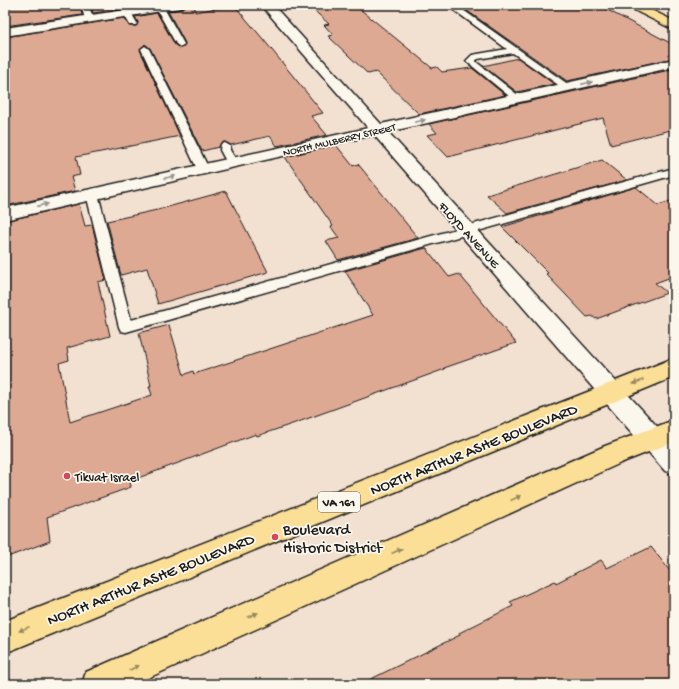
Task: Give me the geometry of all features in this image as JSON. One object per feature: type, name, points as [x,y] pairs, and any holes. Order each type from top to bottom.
[{"type":"main road","points":[[632,5],[674,26]]},
{"type":"main road","name":"NORTH ARTHUR ASHE BOULEVARD","points":[[5,637],[674,367]]},
{"type":"main road","points":[[98,684],[608,457],[663,435]]},
{"type":"street","points":[[5,32],[89,19],[130,18],[160,8],[180,5]]},
{"type":"street","name":"FLOYD AVENUE","points":[[267,5],[467,230],[610,394],[663,435],[674,463]]},
{"type":"street","name":"NORTH MULBERRY STREET","points":[[5,214],[674,63]]},
{"type":"lane","points":[[85,5],[89,19]]},
{"type":"lane","points":[[451,5],[567,88]]},
{"type":"lane","points":[[160,8],[180,44]]},
{"type":"lane","points":[[145,49],[203,169]]},
{"type":"lane","points":[[514,50],[475,56],[470,61],[518,98]]},
{"type":"lane","points":[[225,146],[224,150],[232,163]]},
{"type":"lane","points":[[92,194],[126,327],[674,171]]},
{"type":"building","points":[[5,5],[80,5],[82,15],[5,26]]},
{"type":"building","points":[[91,5],[148,5],[93,13]]},
{"type":"building","points":[[187,5],[195,5],[195,12],[234,5],[323,113],[311,116],[327,135],[277,146],[270,136],[231,145],[225,142],[221,143],[219,147],[202,151],[150,48],[145,44],[140,50],[180,136],[76,157],[80,175],[71,177],[75,191],[5,206],[5,37],[124,18],[129,26],[136,26],[138,22],[135,17],[157,13],[175,45],[180,48],[184,47],[185,43],[168,11],[181,9]]},
{"type":"building","points":[[308,5],[355,5],[432,68],[437,67],[442,72],[472,68],[505,95],[419,114],[376,72],[368,74],[328,36],[333,35],[324,25],[329,24]]},
{"type":"building","points":[[459,5],[598,5],[674,45],[674,58],[567,81]]},
{"type":"building","points":[[518,58],[554,84],[517,92],[483,66]]},
{"type":"building","points":[[674,69],[674,129],[611,145],[603,118],[448,157],[427,135],[437,133],[429,124]]},
{"type":"building","points":[[336,145],[353,166],[358,164],[418,238],[338,260],[326,241],[339,238],[331,227],[333,226],[285,157]]},
{"type":"building","points":[[602,160],[627,180],[507,213],[487,195]]},
{"type":"building","points":[[636,187],[658,205],[674,200],[674,276],[655,283],[667,293],[596,319],[592,316],[587,317],[546,274],[548,273],[502,227]]},
{"type":"building","points":[[226,191],[268,272],[158,304],[147,268],[121,275],[107,221],[157,210]]},
{"type":"building","points":[[79,204],[85,226],[92,225],[106,280],[98,282],[110,336],[67,348],[69,360],[59,363],[70,422],[152,395],[139,333],[169,325],[184,375],[193,371],[194,374],[373,315],[345,271],[426,248],[449,277],[459,274],[516,343],[298,422],[257,436],[256,434],[130,481],[131,487],[47,517],[50,541],[5,558],[5,221]]},
{"type":"building","points":[[651,547],[674,576],[674,684],[361,684],[460,635],[459,633],[513,606],[510,602],[555,581],[556,583],[601,560],[607,568]]},
{"type":"place","name":"Tikvat Israel","points":[[67,476]]},
{"type":"place","name":"Boulevard Historic District","points":[[275,537]]}]
